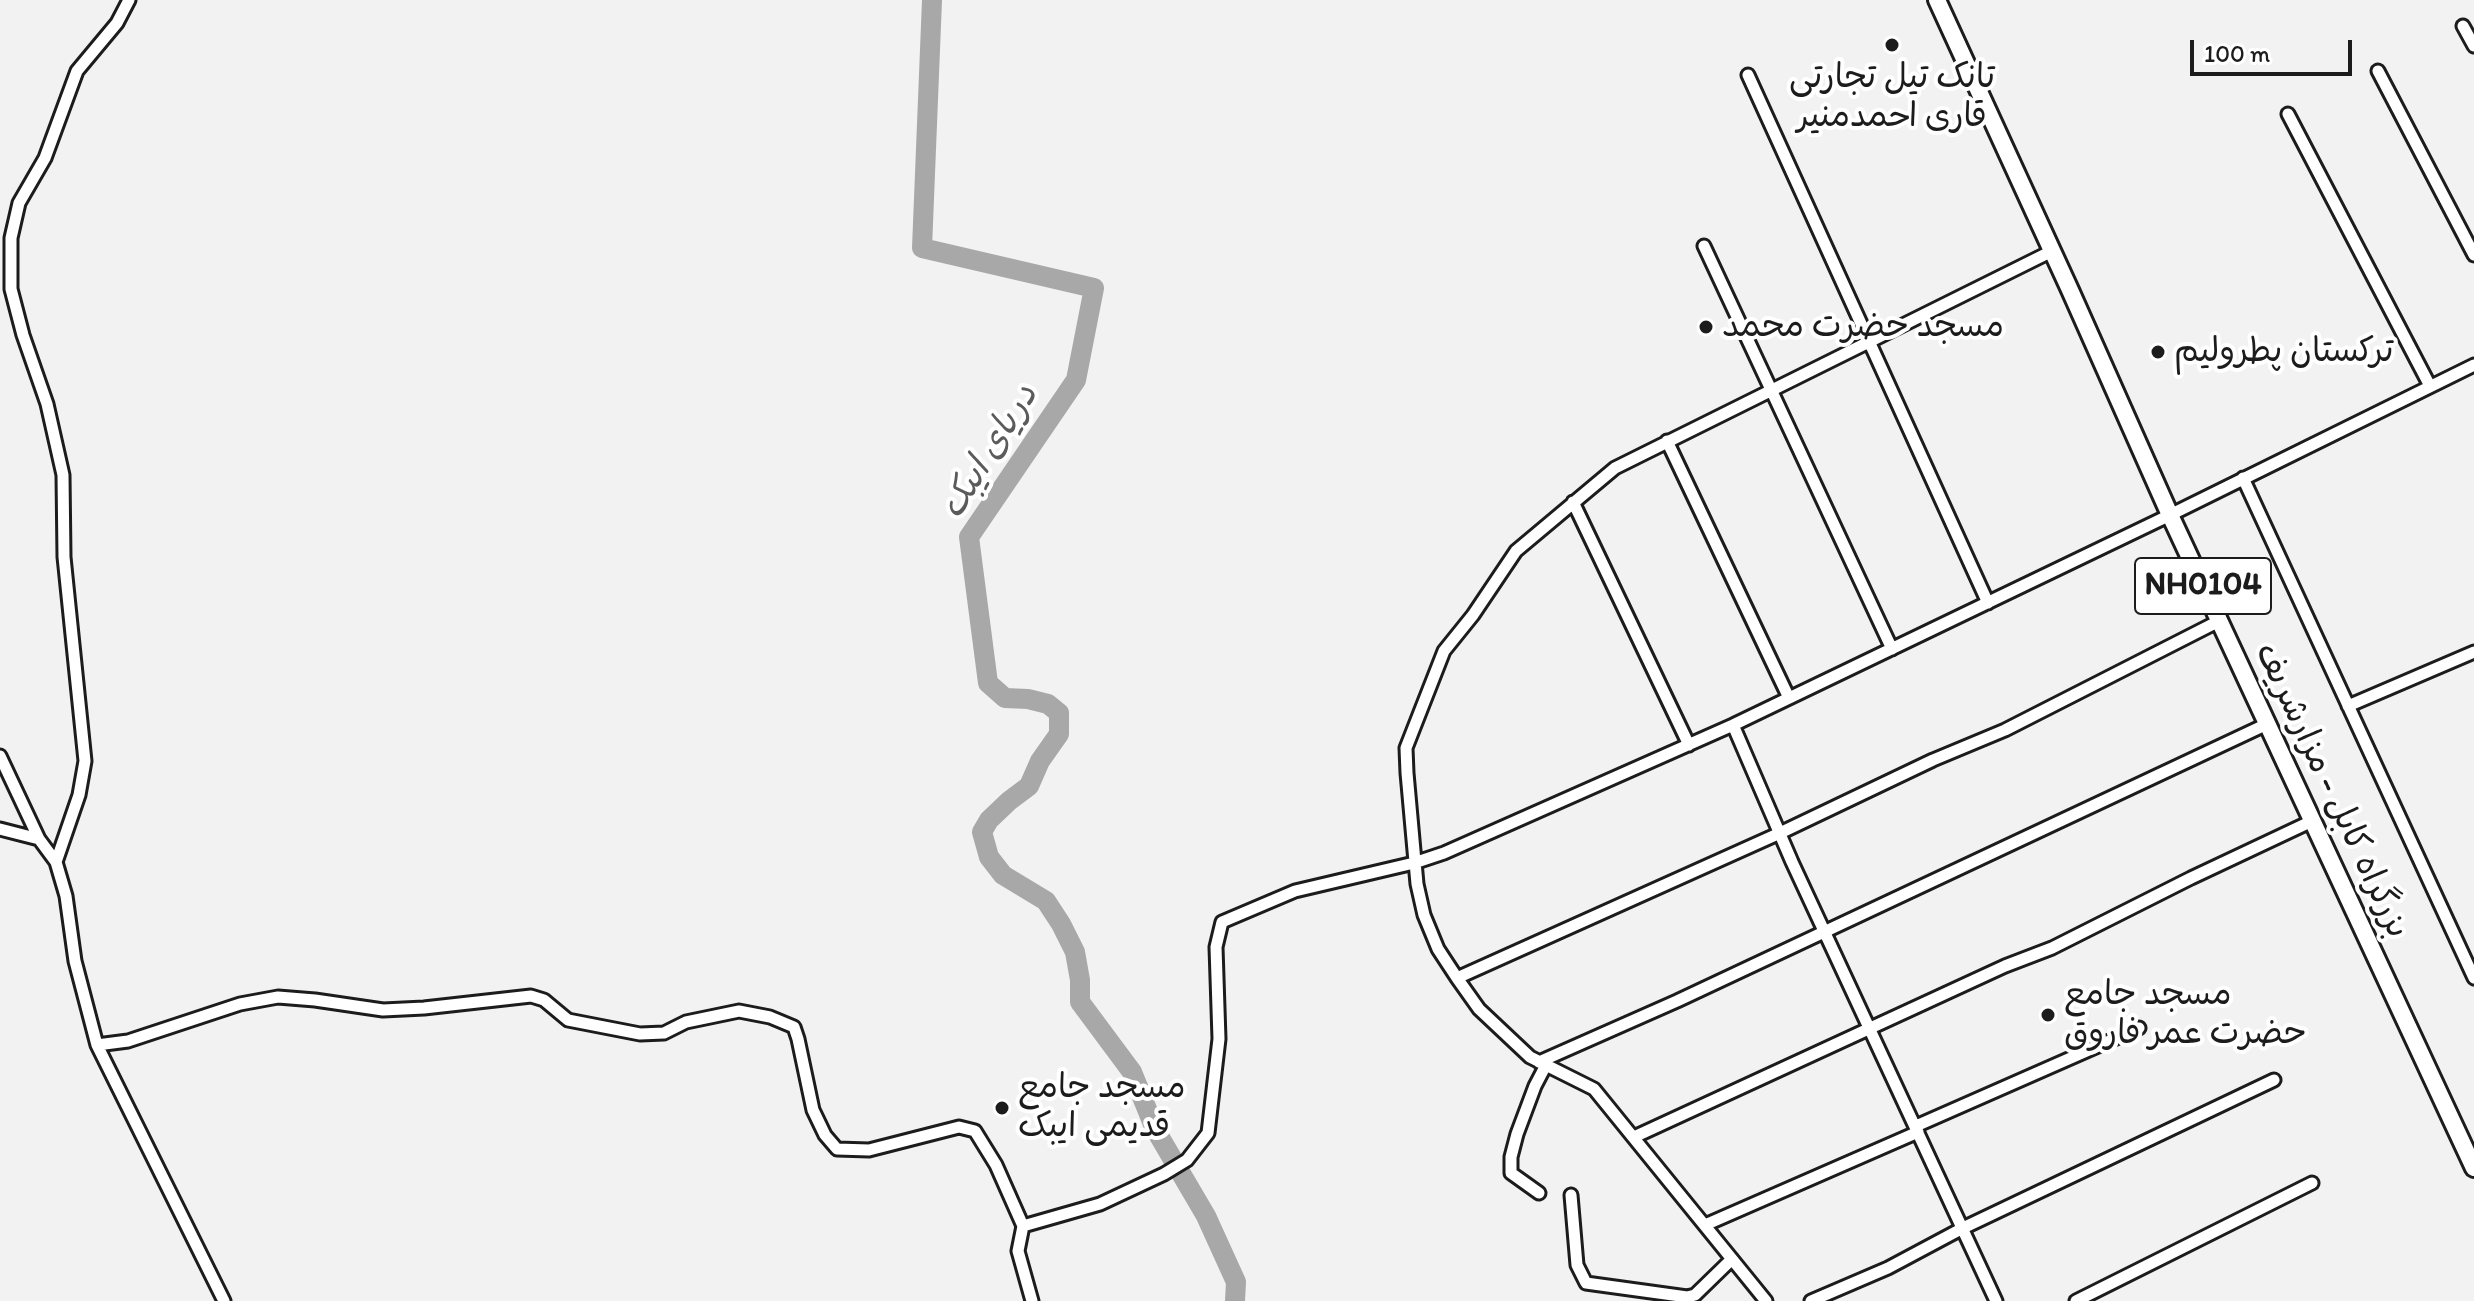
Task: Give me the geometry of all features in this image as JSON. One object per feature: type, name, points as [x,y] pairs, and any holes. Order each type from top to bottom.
[{"type":"highway","name":"بزرگراه کابل - مزارشریف","points":[[1937,0],[2170,515],[2473,1162]]},
{"type":"street","points":[[56,862],[79,795],[85,761],[64,557],[63,475],[47,404],[11,289],[11,238],[19,203],[45,158],[77,71],[117,23],[129,0]]},
{"type":"street","points":[[2463,26],[2474,46]]},
{"type":"street","points":[[2378,71],[2474,255]]},
{"type":"street","points":[[1748,75],[1988,603]]},
{"type":"street","points":[[2288,114],[2430,386]]},
{"type":"street","points":[[1704,246],[1892,649]]},
{"type":"street","points":[[1766,1301],[1594,1089],[1530,1057],[1479,1009],[1438,949],[1424,915],[1414,863],[1406,748],[1444,651],[1473,615],[1516,551],[1615,468],[2052,251]]},
{"type":"street","points":[[1023,1226],[1100,1204],[1164,1174],[1187,1160],[1208,1133],[1219,1039],[1216,947],[1222,922],[1295,891],[1444,853],[1689,745],[2170,515],[2474,365]]},
{"type":"street","points":[[1667,441],[1789,698]]},
{"type":"street","points":[[2243,478],[2474,978]]},
{"type":"street","points":[[1573,502],[1689,745]]},
{"type":"street","points":[[1457,978],[2005,730],[2219,621]]},
{"type":"street","points":[[2348,706],[2474,652]]},
{"type":"street","points":[[1539,1193],[1511,1173],[1511,1157],[1543,1064],[2267,724]]},
{"type":"street","points":[[1733,725],[1996,1301]]},
{"type":"street","points":[[0,756],[39,839],[56,862],[66,896],[75,961],[97,1045],[224,1301]]},
{"type":"street","points":[[1634,1137],[2014,961],[2052,948],[2312,821]]},
{"type":"street","points":[[0,829],[39,839]]},
{"type":"street","points":[[97,1045],[128,1041],[240,1004],[278,997],[383,1010],[531,996],[544,1000],[568,1020],[640,1034],[664,1033],[686,1022],[739,1011],[770,1017],[794,1027],[813,1110],[825,1135],[837,1149],[869,1150],[959,1127],[975,1131],[996,1165],[1023,1226],[1018,1251],[1032,1301]]},
{"type":"street","points":[[1705,1225],[2139,1028]]},
{"type":"street","points":[[1811,1301],[1888,1268],[1963,1228],[2274,1080]]},
{"type":"street","points":[[2076,1301],[2312,1183]]},
{"type":"street","points":[[1571,1195],[1577,1265],[1586,1283],[1687,1297],[1695,1295],[1732,1259]]},
{"type":"waterway","name":"دریای ایبک","points":[[932,0],[922,248],[1094,288],[1076,380],[969,537],[988,683],[1005,698],[1048,704],[1059,713],[1059,734],[1040,761],[1029,786],[989,820],[982,832],[989,857],[1003,875],[1046,901],[1061,924],[1075,952],[1080,1002],[1132,1072],[1155,1129],[1206,1216],[1236,1282],[1235,1301]]},
{"type":"place","name":"تانک تیل تجارتی قاری احمدمنیر","points":[[1892,45]]},
{"type":"place","name":"مسجد حضرت محمد","points":[[1706,327]]},
{"type":"place","name":"ترکستان پطرولیم","points":[[2158,352]]},
{"type":"place","name":"مسجد جامع حضرت عمر فاروق","points":[[2048,1015]]},
{"type":"place","name":"مسجد جامع قدیمی ایبک","points":[[1002,1108]]}]
